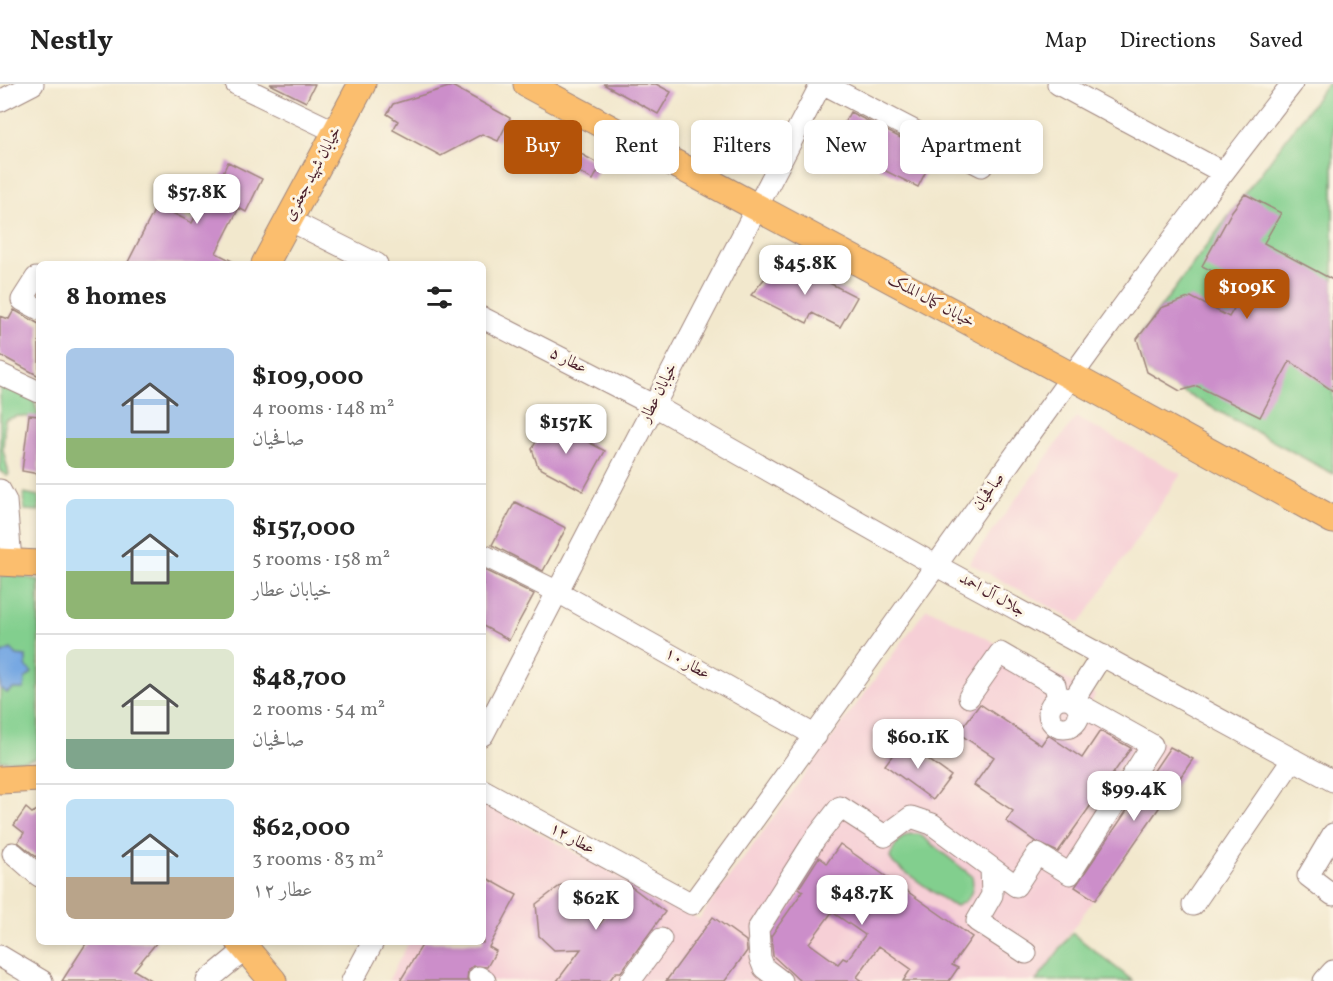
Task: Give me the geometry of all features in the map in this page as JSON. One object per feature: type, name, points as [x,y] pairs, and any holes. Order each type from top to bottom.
[{"type":"main road","points":[[358,91],[382,84]]},
{"type":"main road","name":"خیابان کمال الملک","points":[[526,84],[1071,376],[1333,520]]},
{"type":"main road","name":"خیابان شهید جعفری","points":[[267,261],[358,91]]},
{"type":"main road","points":[[6,561],[36,564]]},
{"type":"main road","points":[[2,785],[36,779]]},
{"type":"main road","points":[[243,946],[273,981]]},
{"type":"street","points":[[0,101],[33,84]]},
{"type":"street","points":[[236,84],[336,132]]},
{"type":"street","points":[[823,84],[900,124]]},
{"type":"street","name":"خیابان عطار","points":[[486,722],[491,700],[558,592],[653,405],[823,84]]},
{"type":"street","points":[[1059,84],[1222,172]]},
{"type":"street","name":"صافحیان","points":[[692,904],[816,736],[1071,376],[1222,172],[1292,84]]},
{"type":"street","points":[[289,220],[371,261]]},
{"type":"street","points":[[36,278],[22,300],[36,307]]},
{"type":"street","name":"عطار ۵","points":[[486,320],[653,405]]},
{"type":"street","points":[[0,374],[36,391]]},
{"type":"street","name":"جلال آل احمد","points":[[653,405],[937,566],[1333,781]]},
{"type":"street","points":[[0,490],[6,501],[6,561]]},
{"type":"street","name":"عطار ۱۰","points":[[486,556],[558,592],[816,736]]},
{"type":"street","points":[[781,981],[764,968],[760,958],[758,929],[815,839],[840,807],[885,836],[911,817],[932,824],[1016,886],[1037,854],[1070,874],[1152,745],[1065,700],[1055,685],[1000,652],[969,697]]},
{"type":"street","points":[[1065,700],[1102,655]]},
{"type":"street","points":[[1192,905],[1293,759]]},
{"type":"street","name":"عطار ۱۲","points":[[486,792],[692,904]]},
{"type":"street","points":[[1333,834],[1308,876],[1333,895]]},
{"type":"street","points":[[13,853],[36,873]]},
{"type":"street","points":[[991,868],[992,895],[977,921],[1026,953]]},
{"type":"street","points":[[630,981],[661,939]]},
{"type":"street","points":[[352,981],[371,945]]},
{"type":"street","points":[[207,981],[243,946]]},
{"type":"street","points":[[0,956],[42,981]]},
{"type":"street","points":[[1324,981],[1333,971]]},
{"type":"shaded area","points":[[1076,417],[1181,474],[1080,623],[969,563]]},
{"type":"shaded area","points":[[927,608],[1095,694],[1091,704],[1193,759],[1036,981],[388,981],[407,945],[486,945],[486,805],[699,919]]},
{"type":"green space","points":[[1327,84],[1333,84],[1333,474],[1147,372],[1137,339]]},
{"type":"green space","points":[[0,385],[33,397],[36,418],[18,416],[5,420],[3,449],[9,474],[7,476],[0,471]]},
{"type":"green space","points":[[24,493],[36,495],[36,511],[24,510]]},
{"type":"green space","points":[[12,575],[36,579],[36,758],[25,761],[0,761],[0,576]]},
{"type":"green space","points":[[910,834],[919,834],[972,876],[972,891],[964,901],[956,906],[950,904],[894,864],[890,858],[893,850],[900,840]]},
{"type":"green space","points":[[1072,933],[1133,981],[1036,981]]},
{"type":"water","points":[[11,649],[17,655],[26,656],[26,666],[32,673],[25,679],[24,689],[13,689],[7,693],[0,688],[0,654]]},
{"type":"building","points":[[270,84],[315,84],[306,102]]},
{"type":"building","points":[[603,84],[656,84],[671,92],[658,114]]},
{"type":"building","points":[[452,86],[510,118],[504,120],[504,130],[498,141],[482,134],[441,156],[393,130],[398,121],[387,114],[393,104]]},
{"type":"building","points":[[850,112],[866,120],[846,120]]},
{"type":"building","points":[[888,131],[900,138],[900,174],[924,174],[918,187],[888,172]]},
{"type":"building","points":[[582,154],[594,161],[594,174],[596,174],[593,180],[582,174]]},
{"type":"building","points":[[228,162],[262,179],[246,212],[239,208],[216,253],[232,261],[129,261],[157,205],[192,223],[203,202],[208,204]]},
{"type":"building","points":[[1245,194],[1281,213],[1264,243],[1333,280],[1333,391],[1290,361],[1260,417],[1197,386],[1180,391],[1147,372],[1137,339],[1161,308],[1191,297],[1229,317],[1246,288],[1202,266],[1232,211]]},
{"type":"building","points":[[794,269],[806,271],[857,297],[840,327],[812,313],[807,323],[751,295],[765,278],[778,272]]},
{"type":"building","points":[[14,310],[36,322],[36,374],[0,355],[0,316],[9,319]]},
{"type":"building","points":[[29,415],[36,416],[36,473],[22,471]]},
{"type":"building","points":[[548,420],[605,451],[583,491],[538,467],[532,449]]},
{"type":"building","points":[[515,502],[566,528],[543,571],[492,545]]},
{"type":"building","points":[[486,570],[534,594],[509,640],[486,628]]},
{"type":"building","points":[[980,704],[1041,745],[1048,735],[1082,758],[1100,731],[1131,748],[1058,852],[1036,842],[1006,821],[1013,811],[974,785],[994,757],[958,733]]},
{"type":"building","points":[[903,741],[951,776],[933,800],[885,765]]},
{"type":"building","points":[[1170,747],[1193,759],[1095,900],[1075,887]]},
{"type":"building","points":[[26,808],[32,813],[36,811],[36,857],[18,842],[24,833],[14,825]]},
{"type":"building","points":[[840,844],[972,937],[952,965],[958,968],[949,981],[903,981],[911,969],[879,946],[857,977],[863,981],[800,981],[773,956],[771,936],[803,891],[799,888],[819,857],[827,863]],"holes":[[[832,912],[865,935],[847,960],[843,958],[838,964],[809,943]]]},
{"type":"building","points":[[486,878],[517,895],[489,947],[496,951],[487,967],[473,966],[468,970],[467,981],[400,981],[422,945],[486,945]]},
{"type":"building","points":[[561,885],[593,896],[599,925],[629,885],[665,912],[621,972],[616,972],[609,981],[557,981],[581,949],[554,950],[539,936],[536,904]]},
{"type":"building","points":[[713,917],[746,941],[747,951],[725,981],[666,981]]},
{"type":"building","points":[[85,945],[155,945],[134,970],[152,981],[62,981]]}]
